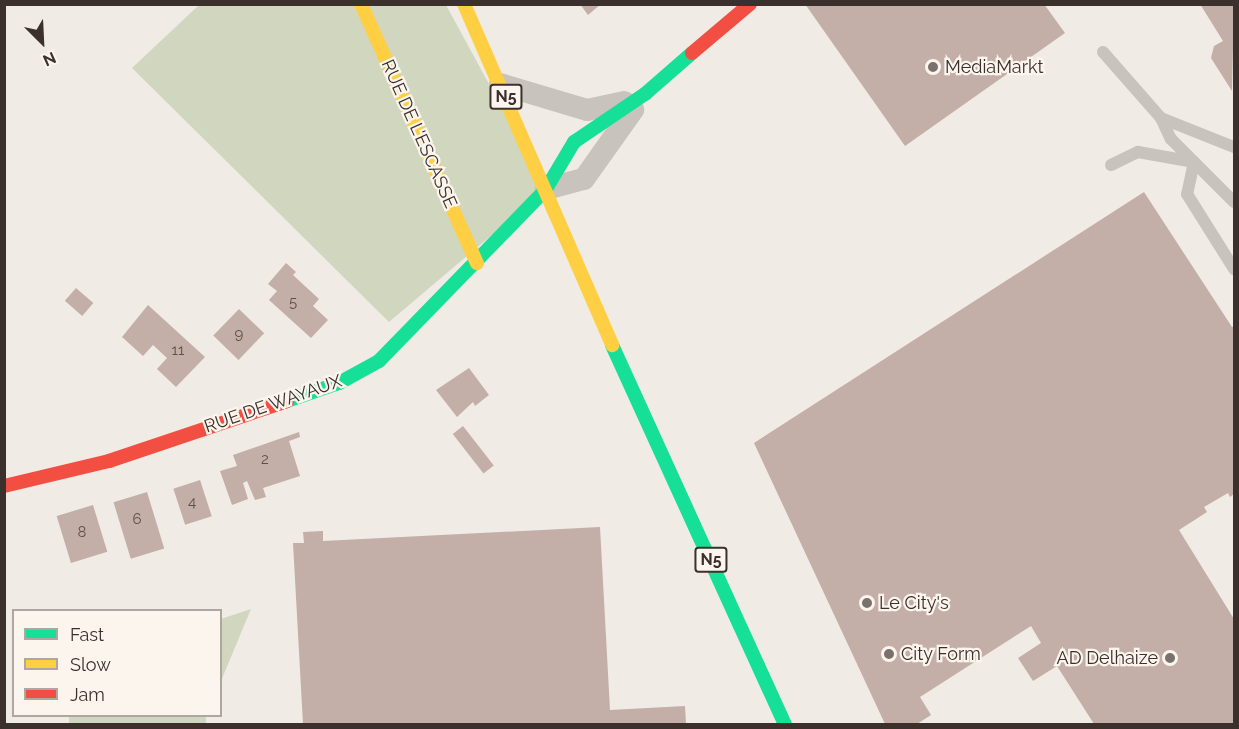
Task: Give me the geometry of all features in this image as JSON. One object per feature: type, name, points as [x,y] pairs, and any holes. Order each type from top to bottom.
[{"type":"street","name":"RUE DE L'ESCASSE","points":[[361,4],[477,263]]},
{"type":"street","name":"N5","points":[[464,4],[546,189],[574,262],[785,724]]},
{"type":"street","name":"RUE DE WAYAUX","points":[[4,486],[109,461],[339,383],[379,361],[477,263],[546,189],[574,142],[645,94],[750,4]]},
{"type":"street","points":[[500,84],[587,110],[645,94]]},
{"type":"street","points":[[546,189],[584,179],[645,94]]},
{"type":"lane","points":[[1103,52],[1161,118],[1171,139],[1194,162],[1214,177],[1234,202]]},
{"type":"lane","points":[[1161,118],[1234,147]]},
{"type":"lane","points":[[1111,165],[1138,152],[1194,162]]},
{"type":"lane","points":[[1194,162],[1187,194],[1234,269]]},
{"type":"green space","points":[[199,5],[446,5],[546,189],[389,322],[132,68]]},
{"type":"green space","points":[[251,609],[222,679],[222,619]]},
{"type":"green space","points":[[69,717],[206,717],[206,724],[69,724]]},
{"type":"building","points":[[580,4],[601,4],[588,15]]},
{"type":"building","name":"MediaMarkt","points":[[805,4],[1044,4],[1065,33],[905,146]]},
{"type":"building","points":[[1200,4],[1234,4],[1232,91],[1211,58],[1214,46],[1223,41]]},
{"type":"building","points":[[1144,192],[1232,327],[1234,326],[1234,494],[1230,497],[1228,493],[1204,507],[1207,512],[1179,530],[1234,619],[1234,724],[1094,724],[1057,666],[1033,681],[1018,658],[1041,643],[1031,626],[920,697],[931,715],[917,724],[885,724],[754,443]]},
{"type":"building","points":[[286,263],[296,272],[293,275],[319,299],[313,306],[328,320],[311,338],[269,300],[277,291],[268,284]]},
{"type":"building","points":[[76,288],[93,303],[82,316],[65,301]]},
{"type":"building","points":[[148,305],[205,357],[176,387],[157,369],[167,358],[153,345],[143,356],[122,337]]},
{"type":"building","points":[[239,309],[264,333],[238,360],[213,336]]},
{"type":"building","points":[[469,368],[489,395],[475,406],[473,402],[457,417],[436,390]]},
{"type":"building","points":[[463,426],[494,465],[484,473],[453,434]]},
{"type":"building","points":[[299,432],[300,437],[289,441],[300,476],[263,488],[266,497],[255,500],[247,481],[243,483],[248,499],[232,505],[220,471],[237,466],[233,455]]},
{"type":"building","points":[[200,480],[212,516],[185,525],[173,489]]},
{"type":"building","points":[[147,492],[164,548],[131,559],[114,502]]},
{"type":"building","points":[[93,505],[107,552],[71,563],[57,516]]},
{"type":"building","points":[[600,527],[610,710],[685,706],[686,724],[303,724],[293,543],[304,543],[303,532],[323,531],[323,541]]},
{"type":"traffic: fast","points":[[287,401],[339,383],[379,361],[546,189],[574,142],[645,94],[692,53]]},
{"type":"traffic: fast","points":[[612,345],[785,724]]},
{"type":"traffic: slow","points":[[361,4],[477,263]]},
{"type":"traffic: slow","points":[[464,4],[612,345]]},
{"type":"traffic: jam","points":[[692,53],[750,4]]},
{"type":"traffic: jam","points":[[4,486],[109,461],[287,401]]},
{"type":"place","name":"MediaMarkt","points":[[933,67]]},
{"type":"place","name":"Le City's","points":[[867,603]]},
{"type":"place","name":"City Form","points":[[889,654]]},
{"type":"place","name":"AD Delhaize","points":[[1170,658]]}]
